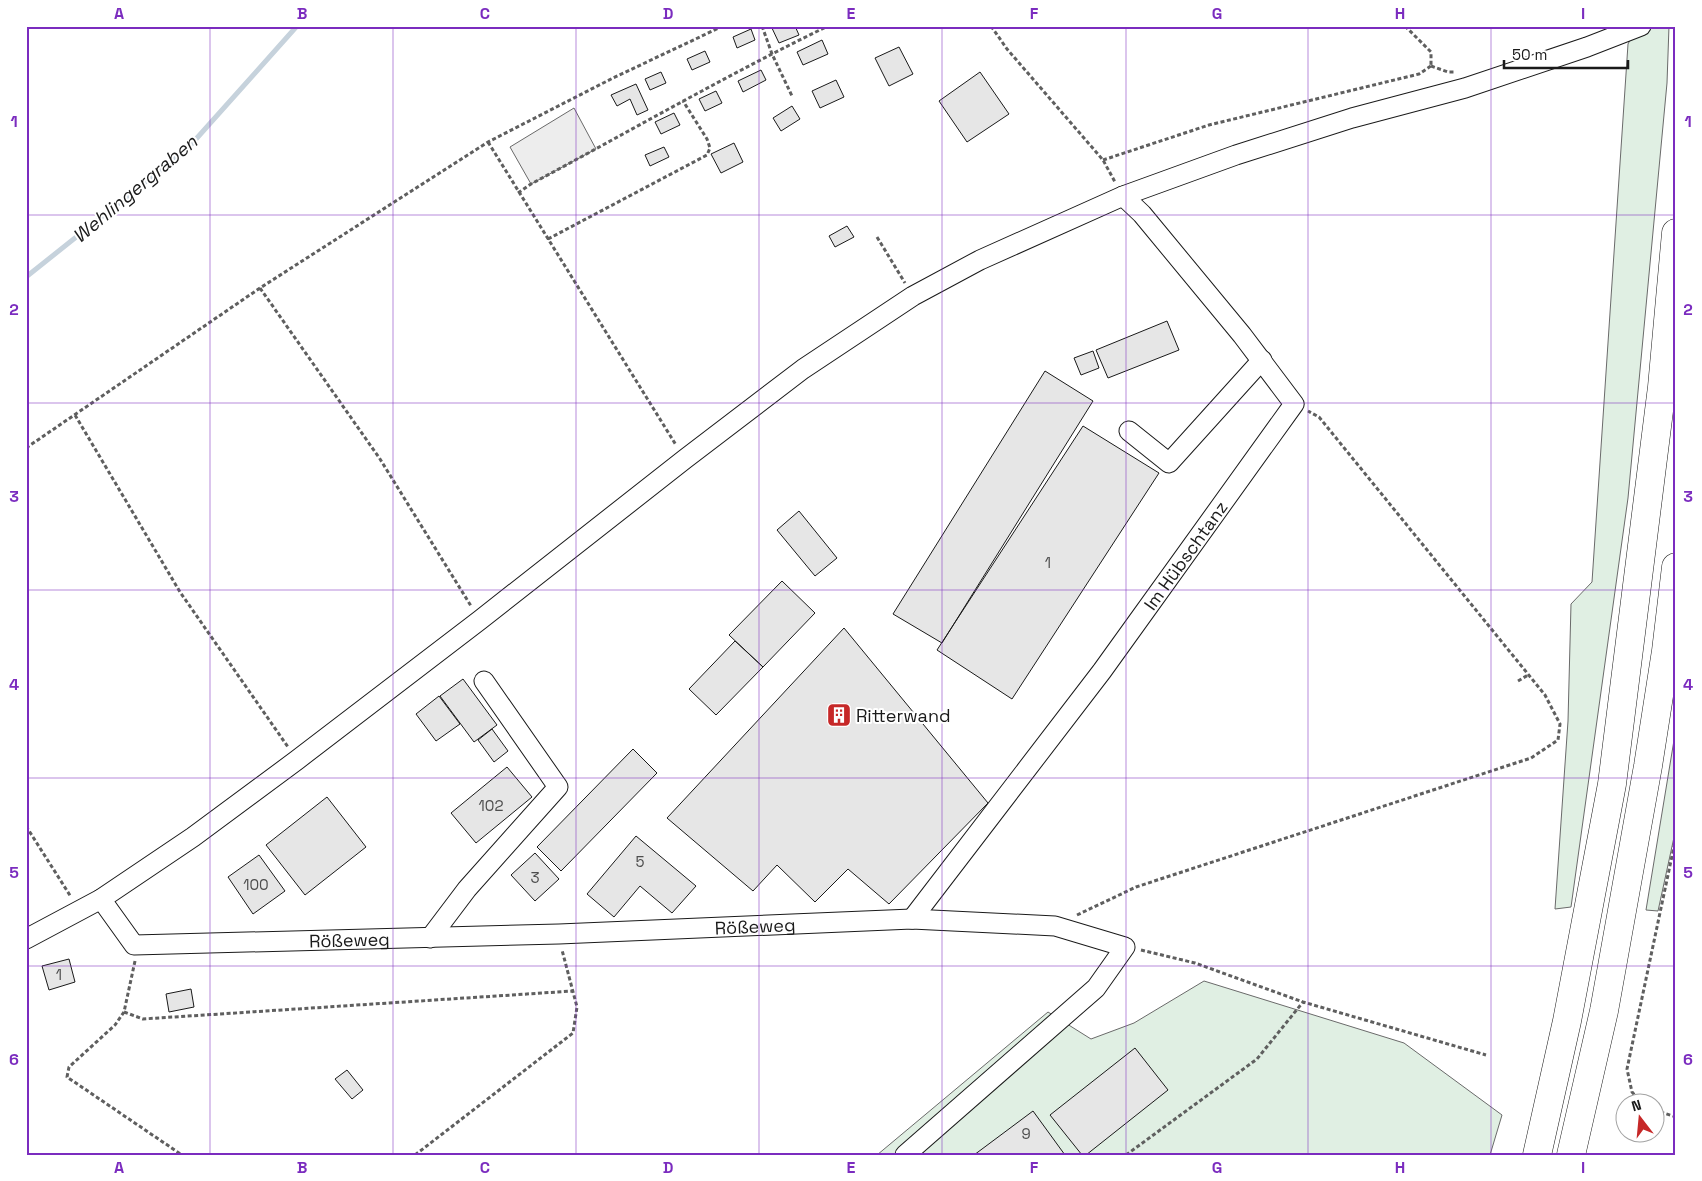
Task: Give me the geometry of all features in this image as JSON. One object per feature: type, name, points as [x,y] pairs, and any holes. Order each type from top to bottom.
[{"type":"highway","points":[[1537,1155],[1567,1021],[1612,784],[1662,387],[1676,233]]},
{"type":"highway","points":[[1571,1155],[1604,1011],[1648,766],[1666,651],[1676,566]]},
{"type":"street","points":[[26,939],[101,899],[193,837],[480,620],[684,459],[803,369],[913,296],[980,260],[1124,196],[1236,155],[1352,118],[1464,88],[1641,26]]},
{"type":"street","points":[[1124,196],[1142,214],[1262,360],[1294,404]]},
{"type":"street","points":[[1129,431],[1169,463],[1262,360]]},
{"type":"street","name":"Im Hübschtanz","points":[[912,919],[1102,671],[1294,404]]},
{"type":"street","points":[[430,938],[467,889],[558,787],[484,681]]},
{"type":"street","points":[[101,899],[134,945]]},
{"type":"street","name":"Rößeweg","points":[[134,945],[558,934],[912,919],[1055,926],[1125,947]]},
{"type":"street","points":[[905,1155],[1096,988],[1125,947]]},
{"type":"path","points":[[26,448],[260,288],[488,142],[613,78],[723,26]]},
{"type":"path","points":[[762,26],[772,54],[792,96]]},
{"type":"path","points":[[518,193],[531,184],[683,101],[828,26]]},
{"type":"path","points":[[991,26],[1007,49],[1103,160],[1124,196]]},
{"type":"path","points":[[1103,160],[1209,125],[1419,74],[1431,66],[1432,52],[1405,26]]},
{"type":"path","points":[[548,239],[707,155],[710,148],[707,139],[683,101]]},
{"type":"path","points":[[488,142],[684,459]]},
{"type":"path","points":[[877,237],[913,296]]},
{"type":"path","points":[[260,288],[380,459],[480,620]]},
{"type":"path","points":[[1055,926],[1136,887],[1531,758],[1558,740],[1560,724],[1545,695],[1319,417],[1294,404]]},
{"type":"path","points":[[75,415],[180,592],[297,760]]},
{"type":"path","points":[[1518,680],[1528,675]]},
{"type":"path","points":[[26,826],[80,910]]},
{"type":"path","points":[[1634,1094],[1627,1069],[1676,837]]},
{"type":"path","points":[[415,1155],[572,1033],[576,1007],[558,934]]},
{"type":"path","points":[[134,945],[136,957],[124,1012],[115,1025],[69,1067],[67,1077],[182,1155]]},
{"type":"path","points":[[1125,947],[1195,963],[1303,1002],[1486,1055]]},
{"type":"path","points":[[124,1012],[143,1019],[573,990]]},
{"type":"path","points":[[1126,1155],[1257,1059],[1303,1002]]},
{"type":"path","points":[[1664,1113],[1676,1117]]},
{"type":"green space","points":[[1637,26],[1669,26],[1667,83],[1628,498],[1571,907],[1555,909],[1568,721],[1571,604],[1592,582],[1628,44]]},
{"type":"green space","points":[[1676,728],[1676,828],[1658,911],[1646,910]]},
{"type":"green space","points":[[1204,981],[1404,1043],[1502,1115],[1490,1155],[877,1155],[1048,1012],[1091,1039],[1134,1023]]},
{"type":"shaded area","points":[[574,108],[596,149],[531,184],[510,147]]},
{"type":"building","points":[[771,26],[795,26],[799,35],[779,43]]},
{"type":"building","points":[[751,29],[755,40],[737,48],[733,37]]},
{"type":"building","points":[[822,40],[828,54],[803,65],[797,52]]},
{"type":"building","points":[[899,47],[913,74],[889,86],[875,58]]},
{"type":"building","points":[[705,51],[710,62],[692,70],[687,59]]},
{"type":"building","points":[[761,70],[766,80],[743,92],[738,81]]},
{"type":"building","points":[[661,72],[666,83],[650,90],[645,79]]},
{"type":"building","points":[[980,72],[1009,114],[967,142],[939,101]]},
{"type":"building","points":[[836,80],[844,97],[820,108],[812,91]]},
{"type":"building","points":[[636,84],[648,110],[637,115],[630,99],[617,106],[611,95]]},
{"type":"building","points":[[716,91],[722,103],[705,111],[699,99]]},
{"type":"building","points":[[792,106],[800,119],[781,131],[773,118]]},
{"type":"building","points":[[674,113],[680,125],[661,134],[655,122]]},
{"type":"building","points":[[734,143],[743,162],[721,173],[711,154]]},
{"type":"building","points":[[664,147],[669,157],[650,166],[645,155]]},
{"type":"building","points":[[847,226],[854,237],[835,247],[829,236]]},
{"type":"building","points":[[1167,321],[1179,350],[1108,378],[1096,350]]},
{"type":"building","points":[[1093,351],[1099,368],[1081,375],[1074,358]]},
{"type":"building","points":[[1045,371],[1093,401],[942,643],[893,614]]},
{"type":"building","points":[[1083,426],[1159,473],[1012,699],[937,650]]},
{"type":"building","points":[[799,511],[837,558],[815,576],[777,530]]},
{"type":"building","points":[[782,581],[815,613],[763,667],[729,635]]},
{"type":"building","name":"Ritterwand","points":[[844,628],[988,803],[889,904],[848,869],[815,902],[777,865],[753,891],[667,818]]},
{"type":"building","points":[[735,641],[763,667],[716,715],[689,689]]},
{"type":"building","points":[[463,679],[497,725],[474,742],[440,696]]},
{"type":"building","points":[[439,696],[460,724],[436,741],[416,714]]},
{"type":"building","points":[[492,729],[508,751],[494,762],[478,740]]},
{"type":"building","points":[[633,749],[657,773],[561,871],[537,847]]},
{"type":"building","points":[[507,767],[532,797],[476,843],[451,813]]},
{"type":"building","points":[[327,797],[366,847],[305,895],[266,845]]},
{"type":"building","points":[[636,836],[696,886],[672,913],[640,886],[614,917],[587,894]]},
{"type":"building","points":[[535,853],[559,879],[535,901],[511,875]]},
{"type":"building","points":[[259,855],[285,891],[253,914],[228,877]]},
{"type":"building","points":[[69,959],[75,982],[49,990],[42,966]]},
{"type":"building","points":[[191,989],[194,1007],[169,1012],[166,994]]},
{"type":"building","points":[[1135,1048],[1168,1090],[1086,1155],[1082,1155],[1050,1115]]},
{"type":"building","points":[[347,1070],[363,1090],[352,1099],[335,1079]]},
{"type":"building","points":[[1033,1111],[1065,1155],[974,1155]]},
{"type":"waterway","name":"Wehlingergraben","points":[[26,277],[188,148],[297,26]]},
{"type":"place","name":"Ritterwand","points":[[839,715]]}]
